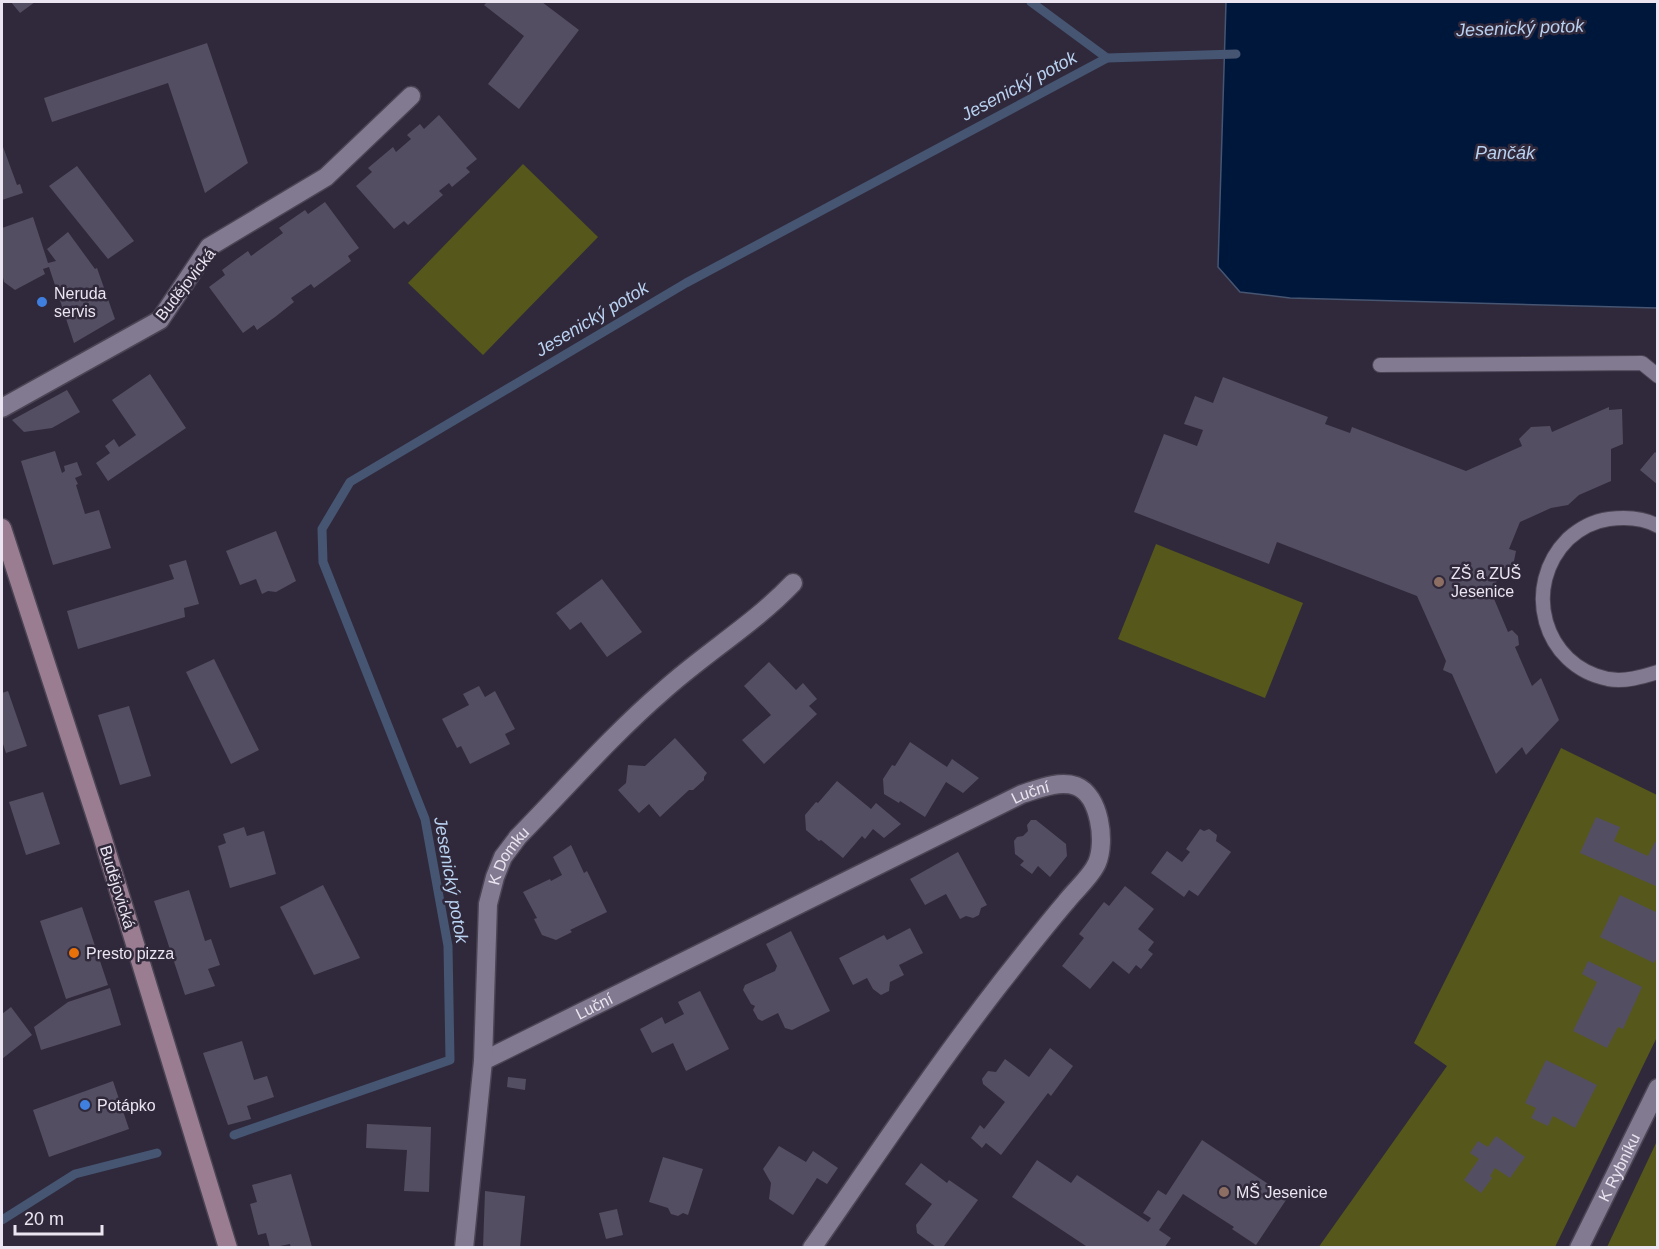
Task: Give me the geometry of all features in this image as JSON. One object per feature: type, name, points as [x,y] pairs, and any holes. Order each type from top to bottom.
[{"type":"main road","name":"Budějovická","points":[[2,528],[102,836],[228,1248]]},
{"type":"street","name":"Budějovická","points":[[2,408],[160,320],[209,247],[326,177],[411,96]]},
{"type":"street","name":"K Domku","points":[[464,1248],[483,1061],[488,904],[503,857],[518,837],[635,716],[686,671],[771,606],[793,583]]},
{"type":"street","name":"Luční","points":[[483,1061],[1022,794],[1065,784],[1077,786],[1091,800],[1097,813],[1101,833],[1101,849],[1097,865],[1042,930],[974,1018],[812,1248]]},
{"type":"street","name":"K Rybníku","points":[[1579,1248],[1658,1088]]},
{"type":"lane","points":[[1380,365],[1642,363],[1658,376]]},
{"type":"lane","points":[[1658,526],[1651,522],[1625,517],[1600,520],[1576,532],[1558,550],[1546,573],[1542,600],[1547,627],[1561,651],[1583,669],[1609,679],[1637,679],[1658,672]]},
{"type":"shaded area","points":[[523,164],[598,237],[483,355],[408,283]]},
{"type":"shaded area","points":[[1156,544],[1303,603],[1265,698],[1118,639]]},
{"type":"shaded area","points":[[1561,748],[1657,795],[1657,1037],[1555,1247],[1318,1248],[1447,1066],[1414,1043]]},
{"type":"shaded area","points":[[1657,1141],[1657,1247],[1607,1247]]},
{"type":"water","name":"Pančák","points":[[1226,2],[1657,2],[1657,308],[1290,298],[1240,292],[1218,267]]},
{"type":"building","points":[[11,2],[35,2],[20,13]]},
{"type":"building","points":[[487,2],[542,2],[579,30],[519,109],[488,84],[524,36],[484,5]]},
{"type":"building","points":[[207,43],[248,163],[205,193],[168,83],[52,122],[44,98]]},
{"type":"building","points":[[439,115],[477,159],[466,168],[470,172],[452,187],[449,183],[439,191],[443,195],[408,225],[404,221],[394,229],[356,186],[372,172],[368,168],[393,147],[396,152],[411,139],[407,135],[420,124],[424,129]]},
{"type":"building","points":[[2,144],[17,185],[20,184],[23,193],[2,200]]},
{"type":"building","points":[[77,166],[134,241],[108,259],[49,186]]},
{"type":"building","points":[[325,202],[359,248],[348,256],[351,261],[314,288],[311,284],[291,298],[294,302],[257,330],[254,325],[243,333],[209,287],[225,275],[222,270],[234,261],[248,251],[251,256],[283,233],[279,228],[305,210],[308,214]]},
{"type":"building","points":[[33,217],[48,263],[56,261],[47,249],[68,232],[95,269],[97,268],[115,319],[74,343],[49,267],[43,269],[45,274],[15,290],[4,282],[2,228]]},
{"type":"building","points":[[150,374],[186,428],[108,481],[96,463],[110,453],[105,446],[114,439],[119,447],[136,435],[112,400]]},
{"type":"building","name":"ZŠ a ZUŠ Jesenice","points":[[1223,377],[1328,417],[1325,424],[1350,433],[1352,427],[1466,471],[1522,446],[1519,439],[1531,427],[1550,426],[1552,432],[1609,407],[1609,410],[1622,409],[1623,444],[1611,449],[1611,481],[1579,495],[1568,505],[1551,508],[1520,522],[1509,549],[1516,551],[1514,561],[1509,570],[1502,567],[1492,594],[1508,632],[1512,630],[1518,636],[1519,645],[1515,647],[1532,686],[1541,678],[1559,720],[1526,755],[1522,747],[1496,774],[1452,674],[1443,670],[1446,661],[1417,596],[1277,542],[1269,564],[1134,512],[1164,434],[1197,446],[1203,430],[1184,424],[1195,396],[1213,403]]},
{"type":"building","points":[[67,390],[80,412],[52,428],[24,432],[12,420]]},
{"type":"building","points":[[55,451],[62,473],[65,471],[64,466],[77,462],[82,475],[75,478],[78,484],[76,485],[85,514],[99,510],[111,548],[53,565],[21,461]]},
{"type":"building","points":[[1655,452],[1658,455],[1658,485],[1640,470]]},
{"type":"building","points":[[276,531],[296,581],[276,592],[268,591],[262,594],[256,579],[240,585],[226,551]]},
{"type":"building","points":[[186,560],[199,604],[184,608],[185,617],[78,649],[67,611],[174,579],[169,565]]},
{"type":"building","points":[[602,579],[642,632],[607,657],[581,622],[570,630],[556,613]]},
{"type":"building","points":[[214,659],[259,750],[231,764],[186,672]]},
{"type":"building","points":[[769,662],[796,690],[803,683],[817,699],[809,706],[817,714],[764,764],[742,740],[771,715],[744,686]]},
{"type":"building","points":[[479,686],[485,697],[495,691],[515,729],[505,734],[510,744],[470,764],[461,746],[457,748],[442,719],[469,705],[463,694]]},
{"type":"building","points":[[8,691],[27,746],[6,753],[2,741],[2,693]]},
{"type":"building","points":[[129,706],[151,776],[120,785],[98,715]]},
{"type":"building","points":[[675,738],[707,773],[704,780],[693,790],[689,790],[660,817],[649,804],[639,813],[618,790],[626,783],[628,765],[645,766]]},
{"type":"building","points":[[910,742],[947,767],[952,759],[979,778],[963,793],[946,782],[925,817],[884,794],[883,779],[892,765],[895,766]]},
{"type":"building","points":[[837,781],[871,809],[876,803],[901,824],[884,838],[873,829],[865,839],[862,836],[843,858],[806,830],[805,815]]},
{"type":"building","points":[[43,792],[60,844],[26,855],[9,802]]},
{"type":"building","points":[[1596,817],[1620,827],[1614,841],[1648,856],[1655,842],[1658,843],[1658,887],[1580,853]]},
{"type":"building","points":[[1031,820],[1036,820],[1066,844],[1067,856],[1050,877],[1038,866],[1032,874],[1020,865],[1024,861],[1015,854],[1014,841],[1028,831],[1027,825]]},
{"type":"building","points":[[244,827],[247,836],[264,831],[276,874],[230,888],[218,846],[226,843],[223,834]]},
{"type":"building","points":[[1200,829],[1204,831],[1209,829],[1217,835],[1216,841],[1231,852],[1198,896],[1189,890],[1184,897],[1151,873],[1167,851],[1182,862],[1190,852],[1186,849]]},
{"type":"building","points":[[571,845],[584,873],[587,871],[607,912],[570,930],[572,932],[556,940],[542,935],[534,919],[537,918],[523,892],[562,875],[553,857]]},
{"type":"building","points":[[958,852],[987,905],[981,908],[979,915],[973,918],[966,916],[960,919],[946,894],[925,905],[910,879]]},
{"type":"building","points":[[323,885],[360,958],[314,975],[280,907]]},
{"type":"building","points":[[1125,886],[1154,909],[1138,929],[1154,942],[1148,950],[1153,954],[1141,969],[1136,965],[1129,974],[1113,961],[1090,989],[1062,966],[1084,938],[1079,934],[1104,902],[1109,906]]},
{"type":"building","points":[[189,890],[205,941],[211,939],[220,965],[208,969],[215,986],[185,995],[154,901]]},
{"type":"building","points":[[1620,895],[1658,913],[1658,955],[1654,963],[1600,937]]},
{"type":"building","name":"Presto pizza","points":[[82,907],[108,985],[66,999],[40,921]]},
{"type":"building","points":[[910,928],[923,953],[899,965],[904,975],[890,982],[889,991],[881,995],[873,989],[867,978],[853,985],[839,958],[884,935],[887,940]]},
{"type":"building","points":[[791,931],[830,1011],[792,1030],[785,1028],[778,1013],[762,1021],[758,1019],[753,1010],[755,1006],[751,1004],[743,990],[745,985],[775,971],[777,966],[766,944]]},
{"type":"building","points":[[1588,961],[1642,987],[1623,1029],[1618,1027],[1607,1048],[1573,1031],[1597,982],[1582,974]]},
{"type":"building","points":[[110,988],[121,1025],[41,1050],[34,1027],[68,1002]]},
{"type":"building","points":[[700,991],[729,1049],[686,1071],[673,1043],[652,1053],[640,1029],[662,1017],[665,1024],[684,1014],[678,1002]]},
{"type":"building","points":[[11,1007],[32,1035],[2,1059],[2,1014]]},
{"type":"building","points":[[242,1041],[254,1080],[267,1076],[274,1097],[247,1106],[251,1119],[228,1125],[203,1053]]},
{"type":"building","points":[[1050,1048],[1073,1066],[1051,1096],[1048,1093],[1001,1155],[986,1143],[982,1148],[971,1138],[980,1125],[984,1129],[1005,1102],[983,1084],[982,1079],[988,1071],[996,1072],[1005,1059],[1029,1077]]},
{"type":"building","points":[[1546,1060],[1597,1085],[1575,1128],[1553,1116],[1548,1126],[1531,1118],[1536,1108],[1525,1103]]},
{"type":"building","points":[[508,1077],[526,1079],[525,1090],[507,1087]]},
{"type":"building","points":[[113,1081],[129,1129],[49,1157],[33,1110]]},
{"type":"building","points":[[367,1124],[431,1127],[429,1192],[404,1191],[407,1150],[366,1148]]},
{"type":"building","points":[[1496,1136],[1525,1157],[1510,1178],[1495,1168],[1490,1176],[1492,1178],[1481,1193],[1464,1180],[1479,1159],[1470,1153],[1478,1141],[1488,1147]]},
{"type":"building","name":"MŠ Jesenice","points":[[1202,1140],[1288,1197],[1256,1245],[1232,1229],[1234,1227],[1183,1194],[1159,1230],[1171,1238],[1164,1248],[1089,1248],[1012,1197],[1037,1160],[1071,1183],[1077,1175],[1148,1222],[1151,1218],[1143,1213],[1158,1190],[1166,1195]]},
{"type":"building","points":[[779,1146],[806,1162],[813,1151],[838,1168],[827,1184],[817,1178],[793,1215],[769,1199],[771,1183],[763,1169]]},
{"type":"building","points":[[663,1157],[703,1169],[688,1215],[671,1214],[668,1208],[649,1202]]},
{"type":"building","points":[[921,1163],[947,1183],[949,1180],[978,1200],[944,1246],[936,1247],[917,1233],[916,1225],[932,1204],[905,1184]]},
{"type":"building","points":[[291,1174],[312,1247],[291,1248],[290,1244],[270,1248],[266,1233],[258,1235],[250,1204],[257,1202],[252,1185]]},
{"type":"building","points":[[485,1191],[525,1196],[520,1248],[483,1248]]},
{"type":"building","points":[[617,1209],[623,1235],[606,1239],[599,1213]]},
{"type":"waterway","points":[[1031,2],[1107,58]]},
{"type":"waterway","name":"Jesenický potok","points":[[234,1135],[450,1060],[448,946],[425,819],[323,562],[322,529],[350,482],[686,283],[1107,58],[1236,54]]},
{"type":"waterway","name":"Jesenický potok","points":[[2,1220],[75,1174],[157,1153]]},
{"type":"place","name":"Neruda servis","points":[[42,302]]},
{"type":"place","name":"ZŠ a ZUŠ Jesenice","points":[[1439,582]]},
{"type":"place","name":"Presto pizza","points":[[74,953]]},
{"type":"place","name":"Potápko","points":[[85,1105]]},
{"type":"place","name":"MŠ Jesenice","points":[[1224,1192]]}]
